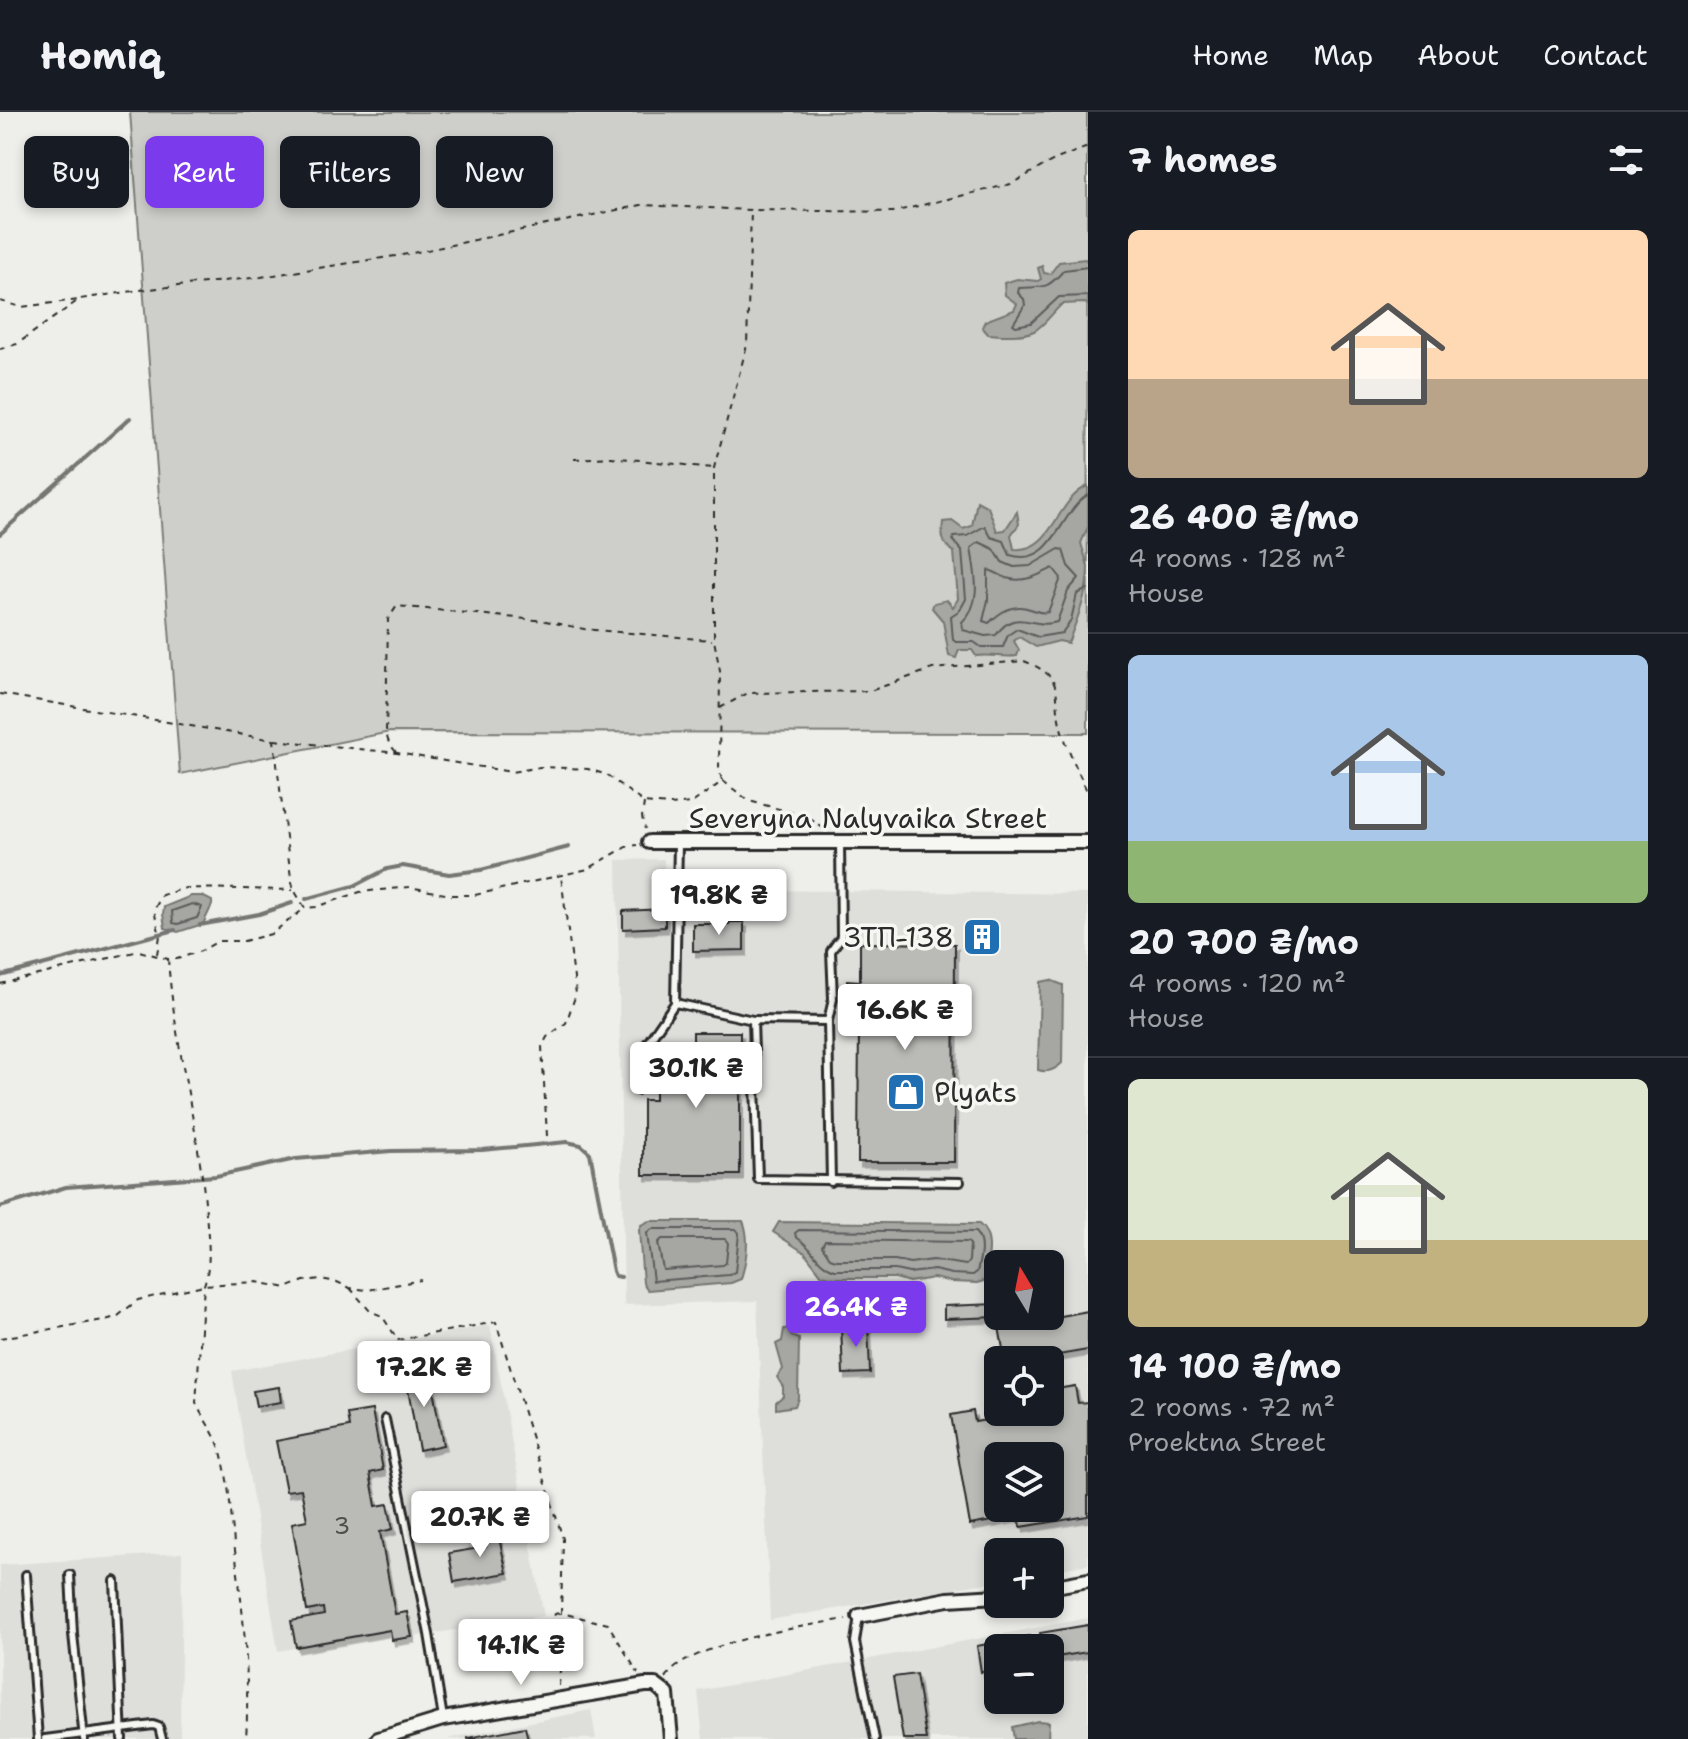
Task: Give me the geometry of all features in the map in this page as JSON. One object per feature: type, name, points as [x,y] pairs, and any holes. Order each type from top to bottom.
[{"type":"street","name":"Severyna Nalyvaika Street","points":[[649,842],[1088,842]]},
{"type":"street","points":[[1064,1584],[1088,1580]]},
{"type":"street","points":[[859,1616],[948,1599],[984,1597]]},
{"type":"street","points":[[378,1739],[443,1719],[645,1685],[663,1689],[669,1703],[671,1739]]},
{"type":"lane","points":[[831,1182],[828,1021],[833,999],[831,951],[841,937],[840,841]]},
{"type":"lane","points":[[637,1090],[640,1054],[675,1003],[678,843]]},
{"type":"lane","points":[[675,1003],[753,1020],[828,1021]]},
{"type":"lane","points":[[753,1020],[758,1179],[960,1182]]},
{"type":"lane","points":[[385,1419],[443,1719]]},
{"type":"lane","points":[[26,1575],[38,1739]]},
{"type":"lane","points":[[70,1575],[84,1736]]},
{"type":"lane","points":[[115,1581],[122,1739]]},
{"type":"lane","points":[[859,1616],[855,1642],[875,1739]]},
{"type":"lane","points":[[45,1739],[159,1727],[162,1739]]},
{"type":"path","points":[[0,301],[21,307],[261,277],[408,254],[641,205],[893,212],[1011,184],[1054,160],[1088,147]]},
{"type":"path","points":[[751,210],[747,345],[714,468],[714,640],[720,671],[719,769],[723,781],[749,801],[806,816],[840,841]]},
{"type":"path","points":[[0,349],[17,344],[80,299]]},
{"type":"path","points":[[574,459],[611,457],[714,468]]},
{"type":"path","points":[[397,753],[386,734],[388,619],[397,606],[546,621],[584,629],[714,640]]},
{"type":"path","points":[[719,709],[748,693],[870,691],[932,669],[1024,661],[1037,666],[1057,689],[1060,722],[1088,793]]},
{"type":"path","points":[[0,694],[274,740],[397,753],[511,772],[540,767],[588,769],[607,775],[644,803],[692,803],[723,781]]},
{"type":"path","points":[[274,740],[294,890],[305,908]]},
{"type":"path","points":[[0,984],[139,951],[168,959],[201,951],[218,941],[244,941],[271,934],[305,908],[360,892],[410,887],[450,895],[475,895],[588,869],[626,847],[649,842],[642,817],[644,803]]},
{"type":"path","points":[[547,1136],[542,1047],[547,1037],[566,1023],[576,994],[561,876]]},
{"type":"path","points":[[157,955],[160,936],[154,910],[162,895],[186,888],[294,890]]},
{"type":"path","points":[[168,959],[203,1177],[210,1266],[204,1285],[196,1403],[221,1452],[245,1621],[249,1685],[246,1739]]},
{"type":"path","points":[[0,1338],[109,1319],[118,1316],[138,1300],[204,1285],[257,1282],[286,1288],[320,1279],[368,1290],[421,1280]]},
{"type":"path","points":[[350,1288],[370,1311],[382,1316],[398,1340],[496,1322],[563,1539],[561,1613]]},
{"type":"path","points":[[556,1699],[561,1666],[552,1621],[555,1614],[561,1613],[608,1624],[645,1685]]},
{"type":"path","points":[[663,1689],[670,1671],[685,1661],[735,1642],[859,1616]]},
{"type":"shaded area","points":[[130,112],[1087,112],[1088,733],[390,732],[180,774]]},
{"type":"shaded area","points":[[664,859],[665,889],[1088,894],[1088,1564],[1064,1568],[1064,1538],[984,1538],[984,1583],[770,1620],[757,1301],[624,1305],[617,860]]},
{"type":"shaded area","points":[[490,1325],[544,1616],[392,1640],[390,1630],[278,1651],[232,1371]]},
{"type":"shaded area","points":[[182,1553],[180,1739],[0,1739],[0,1565]]},
{"type":"shaded area","points":[[1088,1618],[1088,1739],[703,1739],[698,1691],[984,1637],[984,1714],[1064,1714],[1064,1634],[1003,1634]]},
{"type":"shaded area","points":[[591,1710],[596,1739],[447,1739]]},
{"type":"water","points":[[1085,259],[1088,263],[1088,305],[1062,304],[1038,329],[1023,334],[988,334],[982,327],[985,321],[1014,310],[1017,304],[1005,295],[1004,283],[1017,279],[1038,281],[1041,279],[1038,268],[1042,266],[1044,273],[1050,274],[1059,262]]},
{"type":"water","points":[[1088,486],[1088,527],[1081,543],[1088,577],[1068,643],[1059,641],[1036,647],[1019,637],[1014,641],[1019,650],[1017,656],[976,656],[972,650],[959,650],[956,658],[949,656],[943,621],[932,608],[934,603],[947,600],[953,607],[958,599],[954,552],[943,540],[943,522],[952,521],[963,529],[972,526],[977,501],[988,507],[997,531],[1005,530],[1017,512],[1019,524],[1011,535],[1014,549],[1027,548],[1038,543],[1068,502]]},
{"type":"water","points":[[191,896],[202,896],[212,901],[203,924],[178,932],[165,928],[164,907]]},
{"type":"water","points":[[1050,980],[1063,985],[1062,1063],[1045,1071],[1038,1070],[1040,982]]},
{"type":"water","points":[[649,1221],[743,1221],[746,1250],[741,1279],[731,1283],[648,1290],[643,1283],[639,1230]]},
{"type":"water","points":[[779,1222],[979,1224],[989,1243],[989,1250],[984,1250],[984,1281],[951,1282],[934,1278],[909,1282],[895,1278],[834,1278],[822,1275],[805,1253],[773,1232]]},
{"type":"water","points":[[788,1328],[791,1336],[799,1339],[798,1398],[795,1406],[776,1409],[776,1402],[783,1396],[783,1387],[777,1377],[783,1369],[776,1344],[782,1341],[784,1329]]},
{"type":"water","points":[[1038,1721],[1049,1722],[1048,1739],[1014,1739],[1012,1727]]},
{"type":"building","points":[[665,909],[665,927],[623,929],[623,911]]},
{"type":"building","points":[[744,922],[744,950],[693,951],[693,924]]},
{"type":"building","name":"ЗТП-138","points":[[976,928],[987,928],[987,946],[976,946]]},
{"type":"building","name":"Plyats","points":[[860,943],[955,944],[954,1162],[858,1162],[859,1021],[847,1022],[847,980],[860,981]]},
{"type":"building","points":[[693,1032],[740,1032],[740,1175],[643,1175],[643,1100],[655,1100],[655,1056],[693,1055]]},
{"type":"building","points":[[984,1305],[984,1318],[944,1319],[944,1306]]},
{"type":"building","points":[[1088,1311],[1088,1350],[1064,1354],[1064,1346],[1002,1346],[1000,1330],[1064,1330],[1064,1315]]},
{"type":"building","points":[[868,1324],[870,1373],[843,1374],[841,1325]]},
{"type":"building","points":[[429,1368],[443,1445],[419,1450],[405,1372]]},
{"type":"building","points":[[1075,1386],[1078,1403],[1088,1402],[1088,1516],[1064,1520],[1064,1442],[984,1442],[986,1522],[970,1525],[951,1415],[973,1411],[975,1422],[984,1420],[984,1426],[1064,1426],[1064,1388]]},
{"type":"building","points":[[279,1387],[281,1402],[256,1406],[253,1391]]},
{"type":"building","points":[[372,1410],[383,1470],[370,1473],[376,1506],[388,1504],[393,1529],[380,1532],[395,1614],[407,1612],[412,1637],[392,1640],[390,1630],[296,1647],[291,1621],[324,1615],[323,1608],[307,1611],[292,1523],[307,1520],[301,1489],[286,1491],[276,1441],[349,1427],[347,1414]]},
{"type":"building","points":[[1020,1522],[1051,1522],[1021,1527]]},
{"type":"building","points":[[496,1525],[507,1573],[454,1582],[449,1553],[486,1547],[483,1527]]},
{"type":"building","points":[[1088,1625],[1088,1652],[1064,1656],[1064,1634],[1040,1633]]},
{"type":"building","points":[[984,1645],[984,1671],[981,1672],[977,1646]]},
{"type":"building","points":[[916,1674],[926,1739],[903,1739],[893,1677]]},
{"type":"building","points":[[525,1727],[528,1739],[468,1739],[468,1738]]},
{"type":"waterway","points":[[0,534],[130,418]]},
{"type":"waterway","points":[[306,899],[354,886],[387,869],[403,866],[449,874],[481,870],[569,847]]},
{"type":"waterway","points":[[200,925],[259,914],[292,903]]},
{"type":"waterway","points":[[0,976],[175,930]]},
{"type":"waterway","points":[[0,1207],[66,1187],[216,1176],[296,1159],[391,1151],[482,1150],[567,1142],[581,1145],[590,1153],[613,1271],[615,1276],[621,1277]]},
{"type":"place","name":"ЗТП-138","points":[[982,937]]},
{"type":"place","name":"Plyats","points":[[906,1092]]}]
